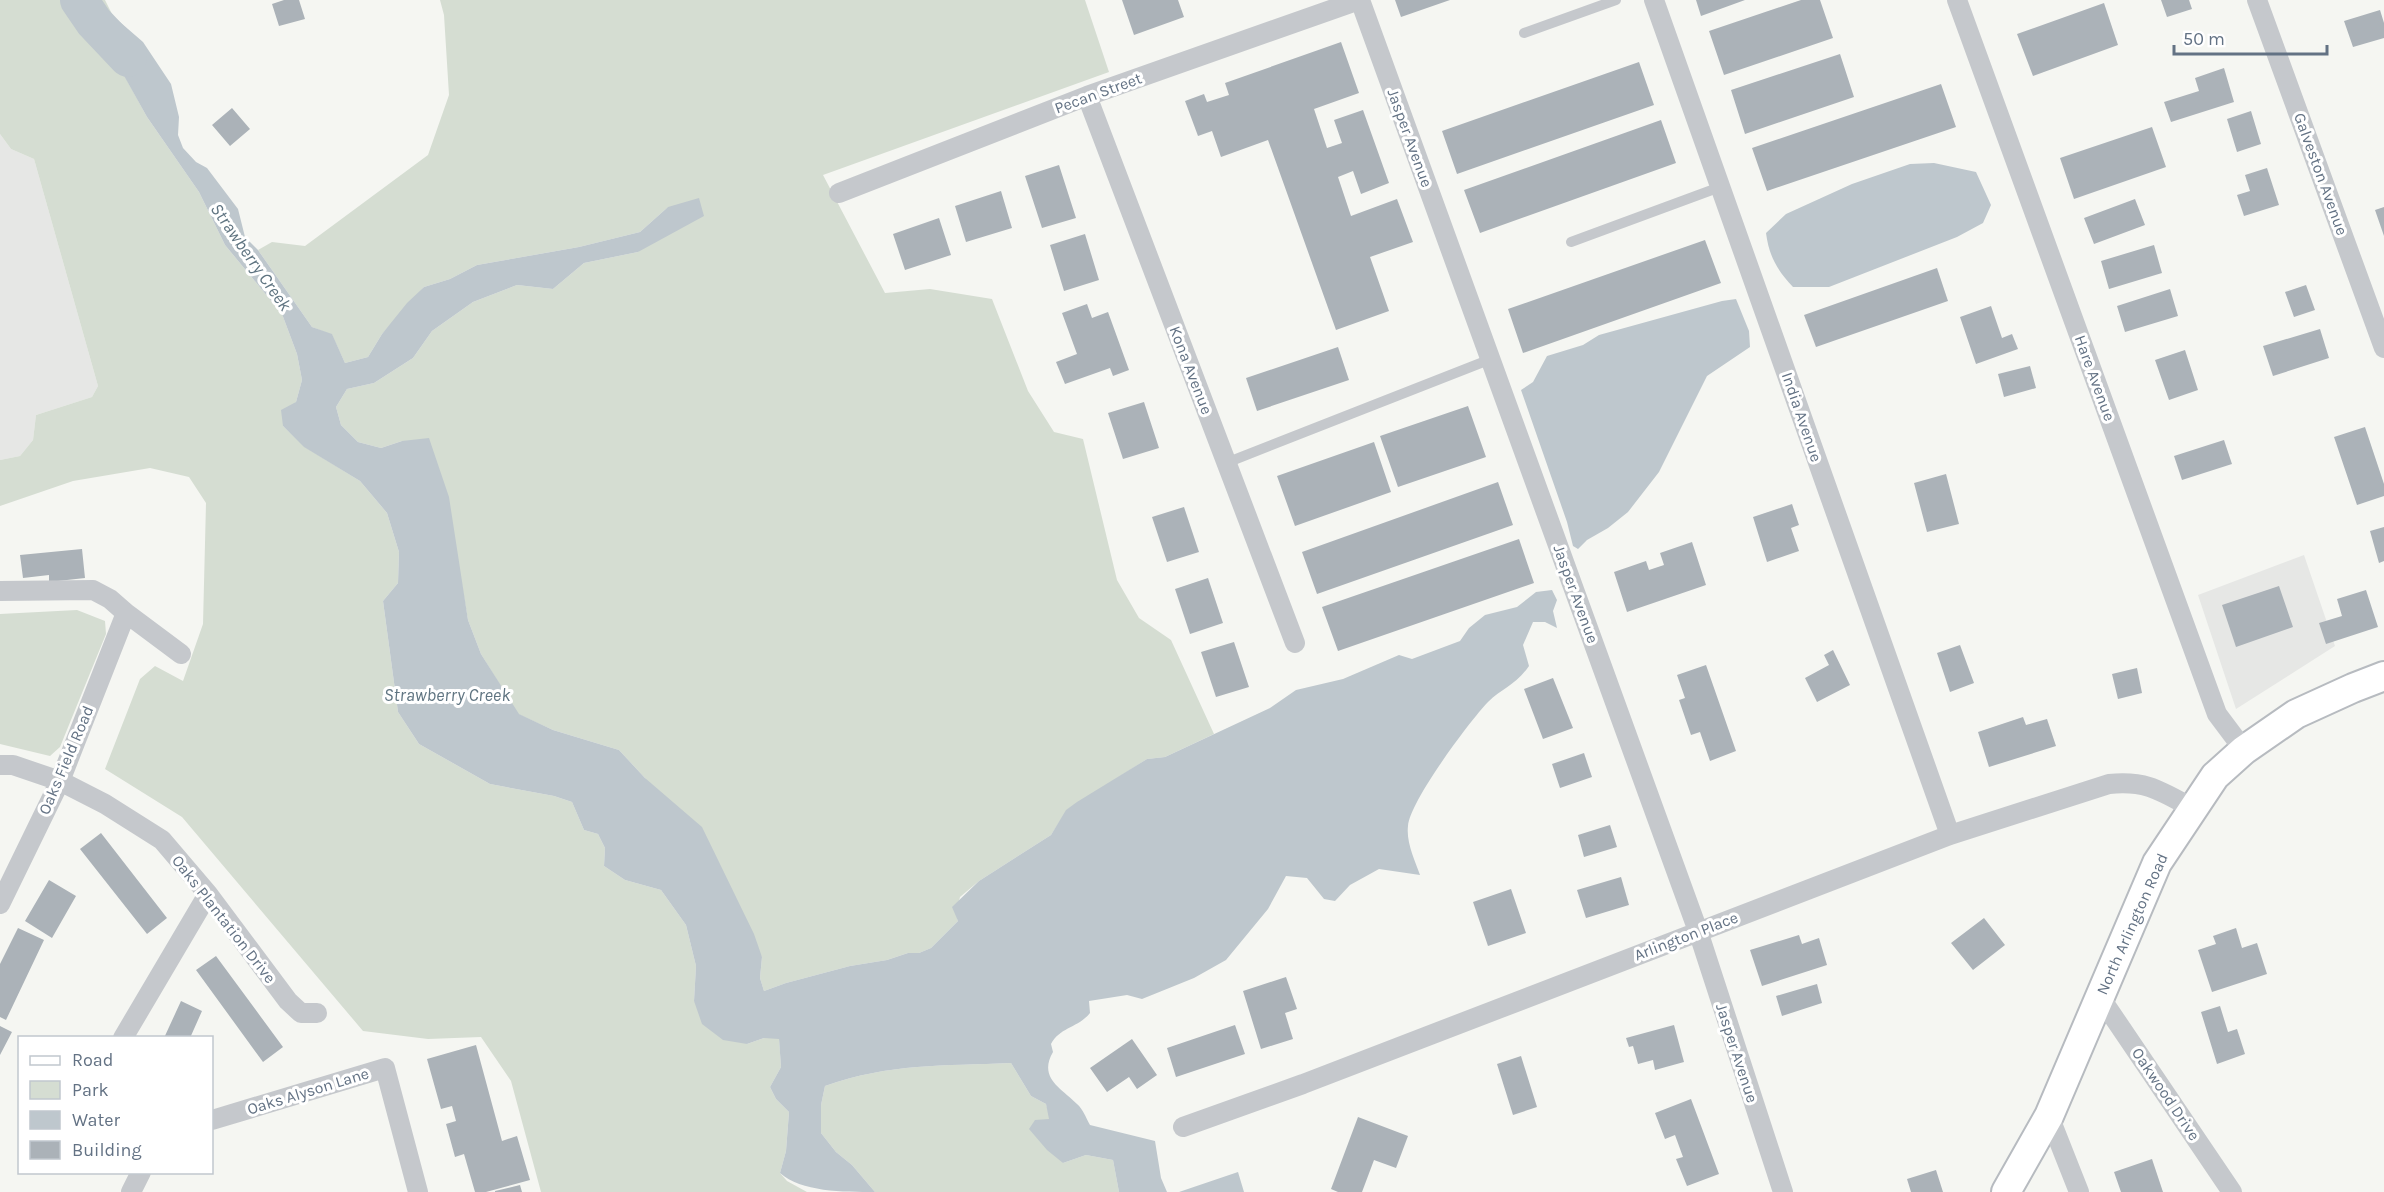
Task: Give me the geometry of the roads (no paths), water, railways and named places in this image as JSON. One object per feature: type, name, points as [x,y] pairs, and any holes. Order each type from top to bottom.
[{"type":"main road","name":"North Arlington Road","points":[[2006,1192],[2049,1116],[2157,863],[2192,807],[2215,776],[2244,750],[2296,714],[2384,676]]},
{"type":"street","name":"Pecan Street","points":[[839,193],[1087,96],[1359,0]]},
{"type":"street","name":"Jasper Avenue","points":[[1359,0],[1698,932],[1783,1192]]},
{"type":"street","name":"India Avenue","points":[[1654,0],[1950,835]]},
{"type":"street","name":"Hare Avenue","points":[[1957,0],[2217,714],[2244,750]]},
{"type":"street","name":"Galveston Avenue","points":[[2257,0],[2384,348]]},
{"type":"street","name":"Kona Avenue","points":[[1087,96],[1294,643]]},
{"type":"street","points":[[0,591],[93,590],[110,599],[126,614],[181,654]]},
{"type":"street","name":"Oaks Field Road","points":[[0,904],[60,781],[126,614]]},
{"type":"street","name":"Oaks Plantation Drive","points":[[0,765],[13,765],[60,781],[105,804],[162,840],[208,894],[288,1001],[301,1013],[317,1013]]},
{"type":"street","name":"Arlington Place","points":[[1183,1127],[1314,1080],[1950,835],[2109,784],[2126,782],[2146,784],[2192,807]]},
{"type":"street","points":[[124,1036],[208,894]]},
{"type":"street","name":"Oakwood Drive","points":[[2100,997],[2232,1192]]},
{"type":"street","name":"Oaks Alyson Lane","points":[[213,1120],[385,1068],[418,1192]]},
{"type":"street","points":[[2049,1116],[2079,1192]]},
{"type":"street","points":[[131,1192],[140,1174]]},
{"type":"lane","points":[[1524,33],[1617,0]]},
{"type":"lane","points":[[1571,242],[1720,187]]},
{"type":"lane","points":[[1226,463],[1491,359]]},
{"type":"water","points":[[113,16],[143,42],[171,84],[179,117],[178,135],[183,148],[196,162],[207,168],[238,209],[245,237],[258,250],[312,327],[332,334],[345,363],[368,357],[382,334],[407,303],[424,287],[450,279],[477,265],[579,247],[640,232],[668,207],[699,198],[704,216],[638,252],[584,263],[553,289],[517,285],[473,302],[432,331],[413,358],[374,383],[347,389],[336,407],[341,425],[358,442],[381,448],[402,441],[429,438],[449,497],[468,620],[481,654],[519,714],[553,730],[619,750],[645,778],[702,827],[754,934],[762,957],[760,978],[764,991],[850,966],[887,960],[908,953],[919,953],[931,948],[958,921],[952,907],[979,881],[1051,835],[1066,810],[1077,802],[1147,759],[1165,757],[1270,708],[1296,690],[1343,679],[1399,655],[1412,659],[1460,641],[1469,628],[1485,615],[1517,607],[1536,592],[1552,590],[1557,600],[1553,611],[1557,628],[1545,622],[1533,622],[1523,645],[1529,666],[1519,678],[1493,697],[1468,726],[1429,781],[1411,814],[1408,838],[1420,875],[1379,869],[1350,885],[1335,901],[1324,899],[1307,878],[1286,876],[1268,909],[1226,960],[1194,978],[1142,999],[1127,995],[1089,1001],[1090,1013],[1080,1022],[1059,1034],[1051,1044],[1053,1052],[1048,1069],[1050,1076],[1053,1082],[1079,1106],[1090,1125],[1155,1141],[1161,1178],[1167,1192],[1119,1192],[1113,1160],[1086,1155],[1063,1163],[1047,1150],[1029,1129],[1035,1120],[1049,1119],[1046,1104],[1031,1096],[1011,1063],[895,1069],[825,1086],[821,1105],[821,1133],[875,1192],[823,1190],[799,1184],[780,1173],[786,1151],[789,1112],[776,1099],[770,1087],[781,1067],[779,1039],[764,1038],[747,1044],[723,1040],[702,1024],[694,1001],[696,966],[686,925],[661,890],[625,880],[604,866],[605,848],[598,834],[584,830],[572,802],[554,796],[490,784],[419,744],[398,712],[383,601],[398,583],[399,552],[387,513],[360,481],[304,447],[283,426],[281,410],[296,402],[302,380],[297,354],[282,314],[225,245],[199,192],[147,117],[94,22]]},
{"type":"water","points":[[1934,163],[1976,172],[1991,205],[1983,223],[1957,237],[1829,287],[1793,287],[1782,275],[1769,249],[1766,233],[1786,214],[1852,184],[1910,164]]},
{"type":"water","points":[[1736,299],[1749,331],[1750,347],[1707,376],[1659,472],[1628,512],[1608,528],[1587,540],[1578,549],[1573,546],[1567,522],[1521,390],[1533,382],[1547,356],[1583,345],[1599,335]]},
{"type":"water","points":[[1238,1172],[1244,1192],[1179,1192]]},
{"type":"waterway","name":"Strawberry Creek","points":[[79,0],[94,22],[128,58]]}]
